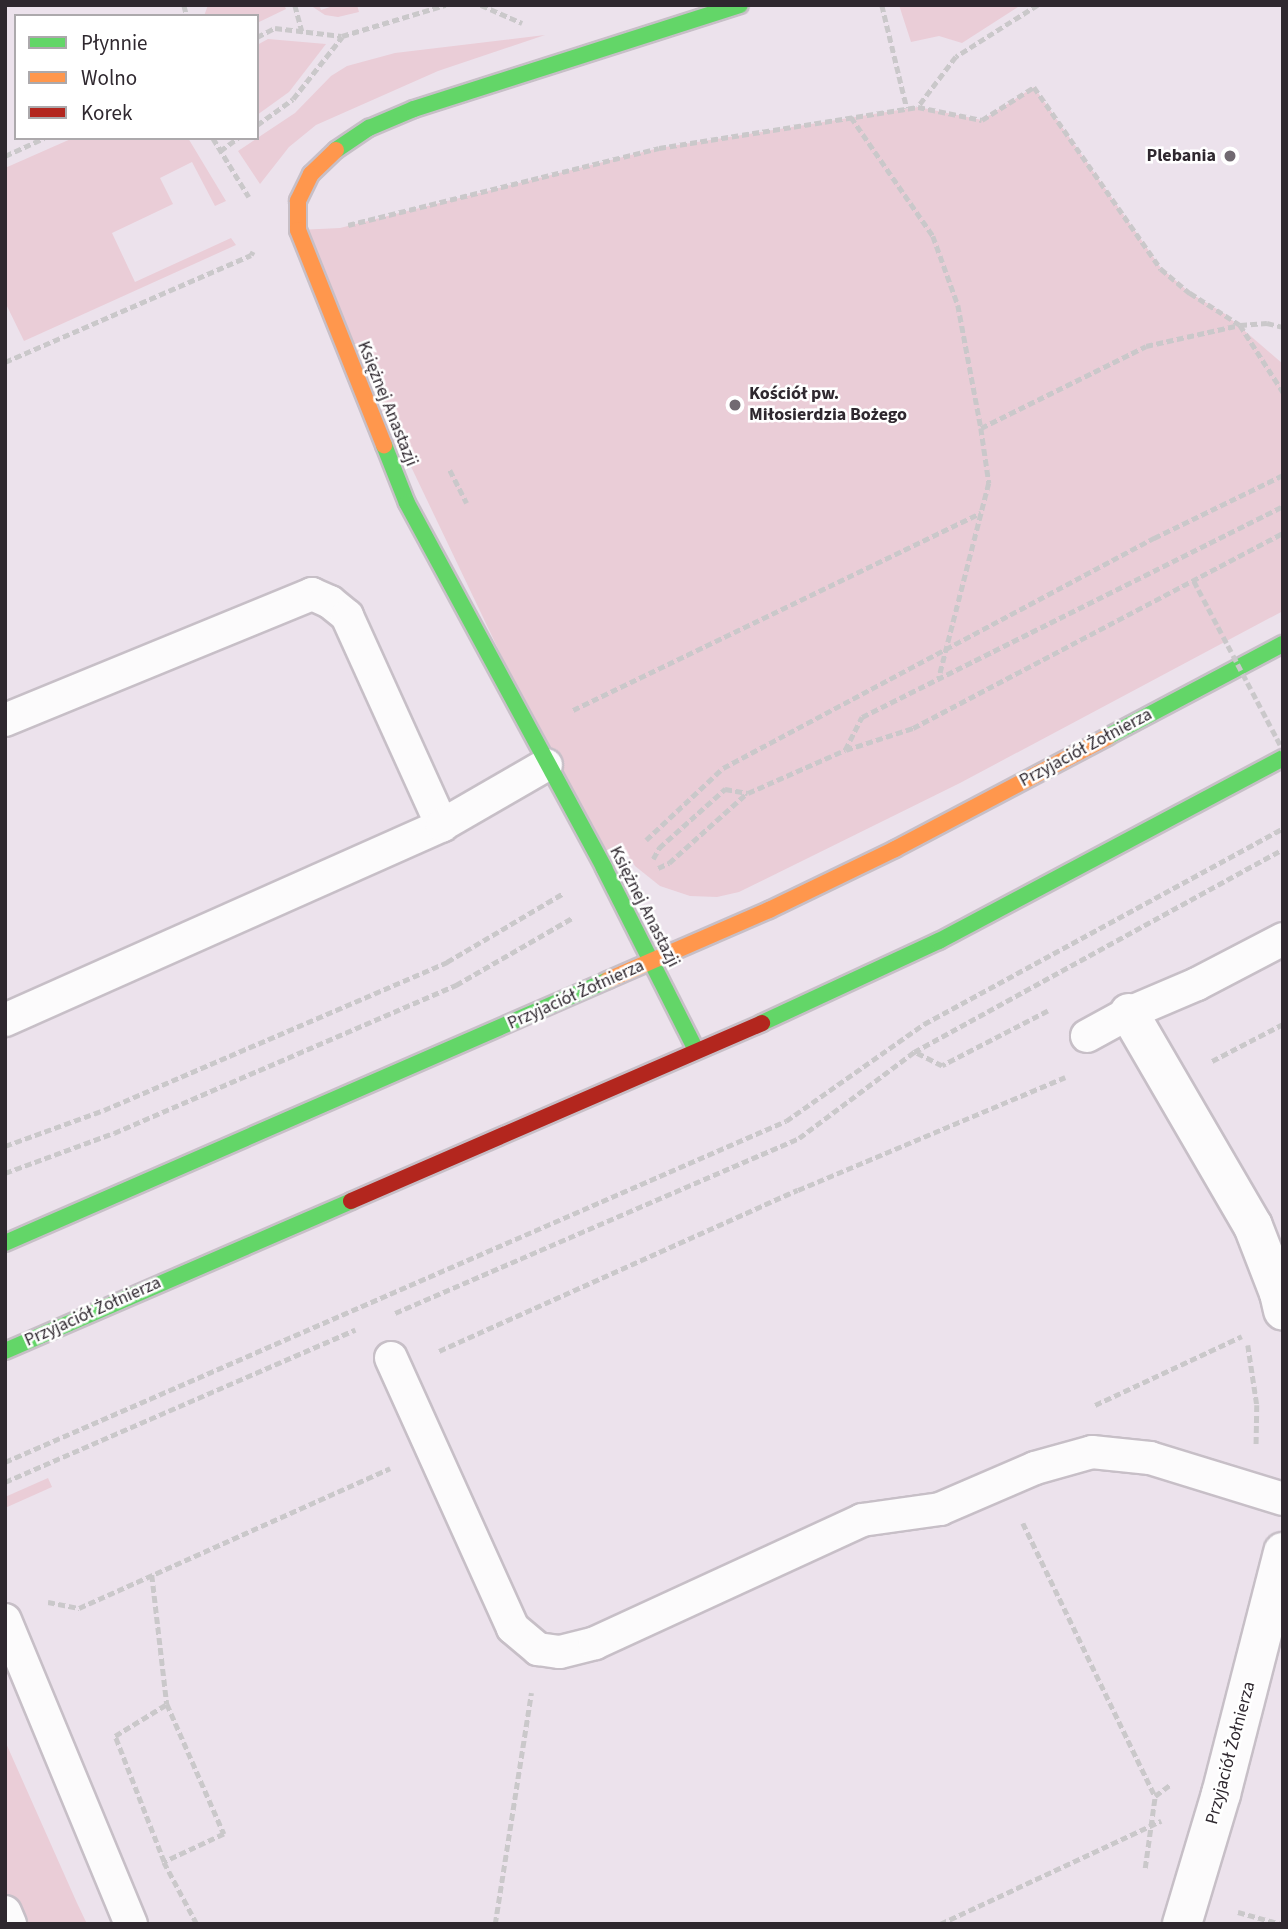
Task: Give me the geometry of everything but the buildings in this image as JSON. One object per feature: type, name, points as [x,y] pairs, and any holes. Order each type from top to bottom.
[{"type":"street","name":"Księżnej Anastazji","points":[[696,1051],[604,869],[432,553],[389,463],[298,230],[298,201],[311,174],[336,150],[369,128],[414,109],[740,5]]},
{"type":"street","name":"Przyjaciół Żołnierza","points":[[5,1243],[769,910],[895,849],[1283,644]]},
{"type":"street","name":"Przyjaciół Żołnierza","points":[[5,1350],[820,998],[939,941],[1283,758]]},
{"type":"street","points":[[1129,1013],[1253,1226],[1279,1293],[1283,1311]]},
{"type":"street","name":"Przyjaciół Żołnierza","points":[[1182,1924],[1221,1794],[1281,1572]]},
{"type":"lane","points":[[5,720],[312,594],[330,602],[347,616],[442,825]]},
{"type":"lane","points":[[5,1020],[442,825],[546,765]]},
{"type":"lane","points":[[1087,1036],[1129,1013],[1197,984],[1283,939]]},
{"type":"lane","points":[[391,1358],[434,1448],[513,1628],[538,1649],[560,1652],[595,1643],[862,1520],[940,1509],[1035,1468],[1092,1452],[1150,1458],[1283,1499]]},
{"type":"lane","points":[[5,1620],[131,1924]]},
{"type":"lane","points":[[5,1912],[10,1924]]},
{"type":"path","points":[[295,5],[302,32]]},
{"type":"path","points":[[259,36],[275,28],[342,36],[445,5]]},
{"type":"path","points":[[882,5],[907,108]]},
{"type":"path","points":[[918,107],[956,57],[1038,5]]},
{"type":"path","points":[[259,124],[293,99],[342,36]]},
{"type":"path","points":[[340,228],[659,148],[918,107],[982,120],[1034,87],[1161,268],[1190,293],[1240,325],[1283,392]]},
{"type":"path","points":[[851,117],[933,236],[958,305],[981,428],[989,483],[939,678]]},
{"type":"path","points":[[5,156],[40,140]]},
{"type":"path","points":[[214,140],[241,186]]},
{"type":"path","points":[[220,151],[235,140]]},
{"type":"path","points":[[5,362],[251,255],[257,245]]},
{"type":"path","points":[[981,428],[1146,346],[1240,325],[1267,323],[1283,327]]},
{"type":"path","points":[[5,1146],[104,1110],[447,962],[634,852],[723,768],[1154,538],[1283,475]]},
{"type":"path","points":[[528,732],[981,513]]},
{"type":"path","points":[[845,750],[914,728],[1283,533]]},
{"type":"path","points":[[1194,581],[1283,750]]},
{"type":"path","points":[[669,863],[748,793]]},
{"type":"path","points":[[5,1462],[786,1121],[923,1024],[1283,828]]},
{"type":"path","points":[[387,1316],[799,1138],[914,1052],[1283,849]]},
{"type":"path","points":[[914,1052],[942,1066],[1056,1007]]},
{"type":"path","points":[[1167,1078],[1210,1062],[1283,1024]]},
{"type":"path","points":[[433,1353],[798,1190],[1071,1075]]},
{"type":"path","points":[[400,1311],[405,1323]]},
{"type":"path","points":[[5,1482],[361,1327]]},
{"type":"path","points":[[1084,1411],[1246,1334]]},
{"type":"path","points":[[37,1606],[48,1602],[79,1608],[434,1448]]},
{"type":"path","points":[[1003,1481],[1155,1796]]},
{"type":"path","points":[[152,1576],[167,1704],[225,1834],[164,1863]]},
{"type":"path","points":[[495,1924],[538,1649]]},
{"type":"path","points":[[167,1704],[115,1736],[164,1863],[197,1924]]},
{"type":"path","points":[[940,1924],[1221,1794]]},
{"type":"shaded area","points":[[208,5],[284,5],[286,9],[259,22],[259,14],[205,14]]},
{"type":"shaded area","points":[[310,5],[319,5],[321,10],[336,5],[357,5],[359,12],[338,17],[325,15]]},
{"type":"shaded area","points":[[899,5],[1021,5],[962,43],[939,36],[911,42]]},
{"type":"shaded area","points":[[545,35],[438,71],[316,125],[289,147],[260,184],[238,151],[259,140],[259,137],[295,113],[331,76],[347,66],[395,53]]},
{"type":"shaded area","points":[[268,39],[326,44],[289,92],[259,114],[259,44]]},
{"type":"shaded area","points":[[1034,87],[1161,268],[1190,293],[1225,314],[1283,364],[1283,611],[960,783],[739,892],[717,897],[690,896],[660,886],[635,866],[620,843],[598,858],[298,230],[340,228],[659,148],[918,107],[982,120]]},
{"type":"shaded area","points":[[68,140],[189,140],[226,201],[215,206],[192,162],[160,178],[173,204],[112,233],[135,282],[231,238],[236,245],[24,341],[5,302],[5,168]]},
{"type":"shaded area","points":[[48,1478],[52,1487],[5,1508],[5,1497]]},
{"type":"shaded area","points":[[5,1741],[77,1903],[87,1924],[5,1924]]},
{"type":"traffic: fast","points":[[336,150],[369,128],[414,109],[740,5]]},
{"type":"traffic: fast","points":[[384,445],[407,503],[604,868],[696,1050]]},
{"type":"traffic: fast","points":[[1107,737],[1283,644]]},
{"type":"traffic: fast","points":[[762,1023],[939,941],[1283,758]]},
{"type":"traffic: fast","points":[[5,1243],[608,980]]},
{"type":"traffic: fast","points":[[5,1351],[351,1201]]},
{"type":"traffic: slow","points":[[336,150],[311,174],[298,201],[298,230],[384,445]]},
{"type":"traffic: slow","points":[[608,980],[769,910],[895,849],[1107,737]]},
{"type":"traffic: jam","points":[[351,1201],[762,1023]]},
{"type":"place","name":"Plebania","points":[[1230,156]]},
{"type":"place","name":"Kościół pw. Miłosierdzia Bożego","points":[[735,405]]}]
